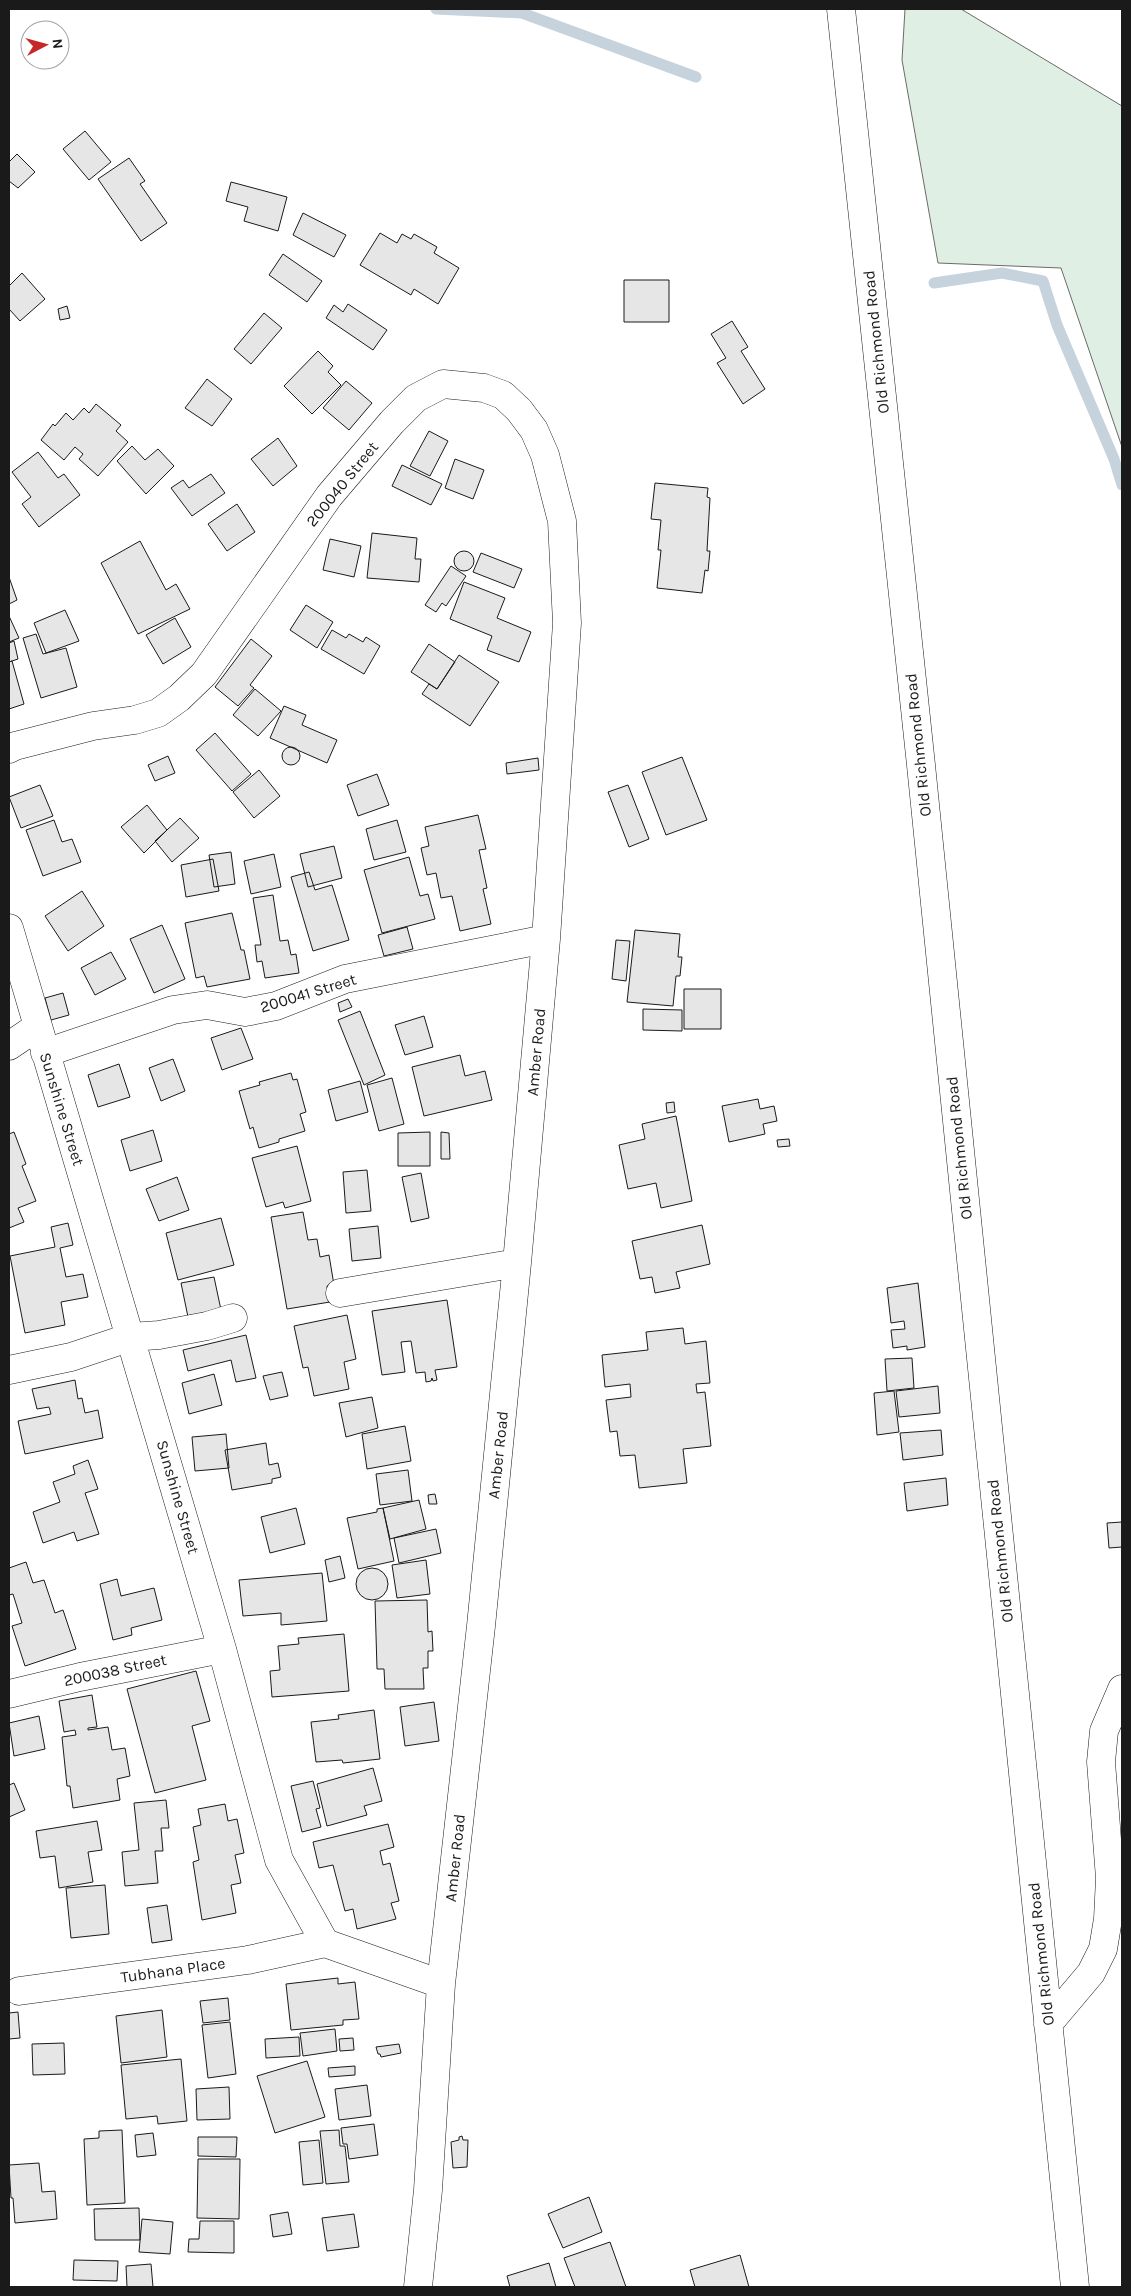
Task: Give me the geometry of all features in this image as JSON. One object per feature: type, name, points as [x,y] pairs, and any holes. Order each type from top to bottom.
[{"type":"street","name":"Old Richmond Road","points":[[841,9],[918,736],[1075,2287]]},
{"type":"street","name":"200040 Street","points":[[9,749],[93,726],[135,720],[158,713],[179,698],[204,674],[329,496],[392,422],[416,398],[443,384],[484,388],[503,395],[519,410],[534,430],[545,455],[562,522],[567,623]]},
{"type":"street","name":"Amber Road","points":[[418,2287],[428,2190],[441,1984],[481,1626],[517,1263],[546,939],[567,623]]},
{"type":"street","name":"Sunshine Street","points":[[9,928],[222,1649],[279,1860],[325,1943]]},
{"type":"street","name":"200041 Street","points":[[45,1053],[173,1010],[207,1005],[245,1012],[276,1006],[345,979],[546,939]]},
{"type":"street","points":[[9,1046],[37,1027]]},
{"type":"street","points":[[340,1293],[517,1263]]},
{"type":"street","points":[[9,1370],[71,1357],[131,1337],[159,1335],[207,1326],[233,1318]]},
{"type":"street","name":"200038 Street","points":[[9,1694],[80,1677],[222,1649]]},
{"type":"street","points":[[1048,2024],[1091,1973],[1103,1949],[1108,1918],[1110,1878],[1101,1762],[1104,1731],[1122,1689]]},
{"type":"street","points":[[325,1943],[441,1984]]},
{"type":"street","name":"Tubhana Place","points":[[19,1991],[248,1960],[325,1943]]},
{"type":"green space","points":[[905,9],[961,9],[1122,106],[1122,447],[1061,268],[938,263],[902,60]]},
{"type":"building","points":[[85,131],[111,162],[89,180],[63,149]]},
{"type":"building","points":[[17,154],[35,172],[18,188],[9,181],[9,162]]},
{"type":"building","points":[[129,158],[145,181],[140,184],[167,223],[141,241],[98,179]]},
{"type":"building","points":[[231,182],[287,197],[278,231],[244,221],[248,207],[226,201]]},
{"type":"building","points":[[303,213],[346,235],[334,257],[293,235]]},
{"type":"building","points":[[380,233],[397,243],[402,234],[411,239],[414,234],[437,247],[434,253],[459,268],[438,304],[414,289],[411,295],[360,265]]},
{"type":"building","points":[[283,254],[322,281],[307,302],[269,275]]},
{"type":"building","points":[[22,273],[45,299],[20,321],[9,309],[9,286]]},
{"type":"building","points":[[624,280],[669,280],[669,322],[624,322]]},
{"type":"building","points":[[348,304],[387,330],[373,350],[326,318],[334,305],[343,312]]},
{"type":"building","points":[[67,306],[70,318],[60,320],[58,309]]},
{"type":"building","points":[[264,313],[282,328],[251,364],[234,349]]},
{"type":"building","points":[[732,321],[748,347],[741,351],[765,389],[743,404],[717,363],[726,358],[711,334]]},
{"type":"building","points":[[318,351],[333,366],[328,372],[341,385],[312,414],[284,386]]},
{"type":"building","points":[[207,379],[232,399],[212,426],[185,408]]},
{"type":"building","points":[[346,381],[372,403],[349,430],[323,408]]},
{"type":"building","points":[[96,404],[121,425],[116,431],[128,442],[98,476],[79,459],[83,454],[75,447],[64,460],[41,440],[53,424],[55,426],[66,413],[73,420],[84,408],[89,413]]},
{"type":"building","points":[[429,431],[448,441],[430,476],[410,466]]},
{"type":"building","points":[[278,438],[297,466],[273,486],[251,459]]},
{"type":"building","points":[[132,446],[145,460],[158,449],[174,466],[146,494],[117,461]]},
{"type":"building","points":[[38,452],[58,478],[64,474],[80,495],[39,527],[22,504],[31,497],[12,472]]},
{"type":"building","points":[[455,459],[484,470],[473,499],[445,488]]},
{"type":"building","points":[[402,465],[442,484],[431,505],[392,486]]},
{"type":"building","points":[[211,474],[225,493],[192,516],[171,488],[183,480],[189,488]]},
{"type":"building","points":[[655,483],[708,488],[707,497],[710,498],[707,551],[710,551],[708,571],[705,570],[702,593],[657,588],[661,550],[658,550],[661,520],[651,519]]},
{"type":"building","points":[[237,504],[255,532],[227,551],[208,524]]},
{"type":"building","points":[[372,533],[417,538],[415,559],[421,559],[419,582],[367,578]]},
{"type":"building","points":[[330,539],[361,546],[354,577],[323,570]]},
{"type":"building","points":[[140,541],[166,590],[176,584],[190,609],[138,634],[101,563]]},
{"type":"building","points":[[460,551],[468,551],[474,557],[474,565],[468,571],[460,571],[454,565],[454,557]]},
{"type":"building","points":[[481,553],[522,569],[514,588],[473,572]]},
{"type":"building","points":[[451,566],[466,576],[446,606],[442,603],[436,612],[425,605]]},
{"type":"building","points":[[9,577],[17,600],[9,604]]},
{"type":"building","points":[[464,582],[505,598],[497,618],[531,632],[519,662],[487,650],[492,636],[450,619]]},
{"type":"building","points":[[306,605],[333,622],[317,648],[290,630]]},
{"type":"building","points":[[65,610],[79,641],[46,653],[34,623]]},
{"type":"building","points":[[9,616],[19,638],[9,642]]},
{"type":"building","points":[[175,618],[191,647],[163,664],[146,635]]},
{"type":"building","points":[[332,630],[346,638],[349,634],[363,642],[366,637],[380,646],[364,674],[321,649]]},
{"type":"building","points":[[36,634],[43,654],[66,648],[77,687],[41,698],[23,638]]},
{"type":"building","points":[[251,639],[272,656],[250,685],[254,688],[238,706],[215,687]]},
{"type":"building","points":[[14,641],[18,659],[9,662],[9,643]]},
{"type":"building","points":[[429,644],[455,662],[437,689],[411,672]]},
{"type":"building","points":[[459,655],[499,682],[470,726],[422,694],[429,684],[437,689]]},
{"type":"building","points":[[12,661],[24,704],[9,709],[9,662]]},
{"type":"building","points":[[255,689],[281,711],[258,736],[233,715]]},
{"type":"building","points":[[284,706],[306,715],[302,725],[337,740],[327,763],[270,738]]},
{"type":"building","points":[[215,733],[251,774],[232,791],[196,750]]},
{"type":"building","points":[[287,747],[295,747],[300,752],[298,763],[287,765],[282,760],[282,752]]},
{"type":"building","points":[[168,756],[175,773],[155,781],[148,765]]},
{"type":"building","points":[[682,757],[707,820],[666,835],[642,772]]},
{"type":"building","points":[[538,758],[539,770],[507,774],[506,763]]},
{"type":"building","points":[[259,770],[280,796],[254,818],[233,792]]},
{"type":"building","points":[[377,774],[389,805],[358,816],[347,785]]},
{"type":"building","points":[[40,785],[53,816],[21,828],[9,797]]},
{"type":"building","points":[[628,785],[649,839],[629,847],[608,792]]},
{"type":"building","points":[[147,805],[167,830],[144,853],[121,827]]},
{"type":"building","points":[[478,815],[486,849],[479,850],[487,888],[483,889],[491,924],[460,931],[452,896],[441,898],[436,873],[427,875],[421,848],[429,846],[425,827]]},
{"type":"building","points":[[180,818],[199,838],[172,862],[155,841]]},
{"type":"building","points":[[54,820],[62,842],[72,839],[81,862],[43,876],[26,830]]},
{"type":"building","points":[[397,820],[406,852],[374,860],[366,829]]},
{"type":"building","points":[[334,846],[342,878],[308,887],[300,854]]},
{"type":"building","points":[[231,852],[235,884],[214,887],[209,855]]},
{"type":"building","points":[[274,854],[281,887],[251,894],[244,861]]},
{"type":"building","points":[[409,857],[420,896],[428,894],[435,919],[382,933],[364,870]]},
{"type":"building","points":[[213,859],[219,891],[186,897],[181,865]]},
{"type":"building","points":[[309,872],[315,890],[332,885],[349,940],[313,951],[291,877]]},
{"type":"building","points":[[82,891],[104,926],[68,951],[45,916]]},
{"type":"building","points":[[273,895],[280,941],[288,940],[291,955],[296,954],[299,973],[265,978],[262,961],[257,962],[255,945],[261,945],[253,898]]},
{"type":"building","points":[[232,913],[241,950],[244,950],[250,979],[207,987],[204,976],[196,978],[185,923]]},
{"type":"building","points":[[162,925],[185,979],[154,993],[130,939]]},
{"type":"building","points":[[407,927],[413,949],[384,956],[378,935]]},
{"type":"building","points":[[635,930],[680,934],[678,957],[682,957],[680,976],[676,976],[673,1006],[627,1002]]},
{"type":"building","points":[[616,940],[630,941],[626,981],[612,979]]},
{"type":"building","points":[[111,952],[126,979],[95,995],[81,968]]},
{"type":"building","points":[[684,989],[721,989],[721,1029],[684,1029]]},
{"type":"building","points":[[63,993],[69,1015],[51,1020],[45,998]]},
{"type":"building","points":[[348,999],[352,1007],[340,1012],[338,1003]]},
{"type":"building","points":[[643,1009],[682,1010],[682,1031],[643,1030]]},
{"type":"building","points":[[360,1011],[385,1075],[364,1085],[338,1020]]},
{"type":"building","points":[[424,1016],[433,1047],[405,1055],[395,1025]]},
{"type":"building","points":[[241,1028],[253,1059],[222,1070],[211,1038]]},
{"type":"building","points":[[460,1055],[465,1076],[485,1071],[492,1100],[424,1116],[412,1067]]},
{"type":"building","points":[[173,1059],[185,1091],[161,1101],[149,1068]]},
{"type":"building","points":[[119,1064],[130,1097],[98,1107],[88,1075]]},
{"type":"building","points":[[291,1073],[293,1080],[297,1079],[306,1112],[300,1114],[305,1131],[279,1139],[279,1142],[259,1148],[253,1127],[250,1129],[239,1091],[260,1085],[259,1082]]},
{"type":"building","points":[[392,1078],[404,1124],[379,1131],[367,1085]]},
{"type":"building","points":[[360,1081],[368,1112],[336,1121],[328,1090]]},
{"type":"building","points":[[758,1099],[760,1109],[774,1106],[777,1121],[763,1124],[765,1134],[729,1142],[722,1106]]},
{"type":"building","points":[[674,1102],[675,1112],[667,1113],[666,1103]]},
{"type":"building","points":[[676,1116],[692,1201],[661,1208],[656,1183],[628,1189],[619,1145],[645,1139],[642,1124]]},
{"type":"building","points":[[153,1130],[162,1161],[130,1171],[121,1140]]},
{"type":"building","points":[[14,1132],[26,1164],[22,1166],[36,1201],[18,1208],[24,1222],[9,1228],[9,1134]]},
{"type":"building","points":[[430,1132],[430,1166],[398,1166],[398,1133]]},
{"type":"building","points":[[441,1132],[449,1133],[450,1159],[441,1159]]},
{"type":"building","points":[[789,1139],[790,1146],[778,1147],[777,1140]]},
{"type":"building","points":[[297,1146],[311,1201],[285,1208],[283,1202],[266,1207],[252,1158]]},
{"type":"building","points":[[367,1170],[371,1211],[346,1213],[343,1172]]},
{"type":"building","points":[[421,1173],[429,1218],[411,1222],[402,1177]]},
{"type":"building","points":[[177,1177],[189,1210],[159,1221],[146,1189]]},
{"type":"building","points":[[303,1212],[308,1240],[317,1239],[320,1257],[329,1255],[334,1285],[327,1286],[330,1302],[287,1309],[271,1217]]},
{"type":"building","points":[[221,1218],[234,1265],[178,1280],[166,1233]]},
{"type":"building","points":[[68,1223],[73,1245],[60,1248],[66,1277],[83,1274],[88,1297],[61,1302],[65,1325],[25,1333],[10,1256],[55,1247],[51,1227]]},
{"type":"building","points":[[702,1225],[710,1264],[676,1272],[680,1288],[655,1293],[652,1277],[640,1279],[632,1241]]},
{"type":"building","points":[[378,1226],[381,1258],[352,1261],[349,1229]]},
{"type":"building","points":[[214,1277],[221,1310],[188,1317],[181,1283]]},
{"type":"building","points":[[918,1283],[925,1347],[907,1350],[907,1346],[893,1348],[891,1330],[905,1329],[904,1321],[891,1323],[887,1288]]},
{"type":"building","points":[[447,1300],[457,1367],[435,1370],[437,1380],[433,1381],[432,1378],[431,1381],[426,1382],[425,1372],[416,1373],[411,1341],[401,1342],[405,1372],[382,1375],[372,1311]]},
{"type":"building","points":[[347,1315],[356,1359],[344,1362],[349,1389],[314,1396],[308,1367],[303,1368],[294,1326]]},
{"type":"building","points":[[683,1328],[685,1344],[706,1341],[710,1383],[696,1384],[697,1393],[705,1392],[711,1446],[683,1449],[687,1483],[639,1488],[635,1455],[620,1456],[617,1431],[610,1432],[606,1400],[631,1397],[630,1384],[605,1387],[602,1355],[648,1350],[646,1332]]},
{"type":"building","points":[[246,1335],[256,1378],[236,1382],[231,1360],[188,1371],[183,1350]]},
{"type":"building","points":[[912,1358],[914,1388],[887,1391],[885,1359]]},
{"type":"building","points":[[282,1372],[288,1396],[270,1400],[263,1376]]},
{"type":"building","points":[[214,1374],[222,1405],[189,1414],[182,1383]]},
{"type":"building","points":[[75,1380],[78,1399],[82,1398],[85,1413],[98,1410],[103,1438],[25,1454],[18,1421],[51,1414],[49,1407],[37,1409],[32,1389]]},
{"type":"building","points":[[938,1386],[940,1413],[899,1417],[896,1391]]},
{"type":"building","points":[[894,1391],[899,1432],[877,1435],[874,1393]]},
{"type":"building","points":[[372,1397],[378,1428],[346,1437],[339,1403]]},
{"type":"building","points":[[405,1426],[411,1461],[367,1469],[362,1434]]},
{"type":"building","points":[[941,1430],[943,1455],[903,1460],[900,1433]]},
{"type":"building","points":[[226,1434],[229,1468],[195,1471],[192,1437]]},
{"type":"building","points":[[266,1443],[269,1465],[278,1463],[281,1477],[272,1479],[272,1483],[232,1490],[225,1450]]},
{"type":"building","points":[[88,1460],[98,1489],[85,1493],[99,1534],[77,1541],[74,1532],[43,1543],[33,1512],[60,1502],[53,1482],[75,1474],[73,1466]]},
{"type":"building","points":[[408,1470],[412,1501],[380,1505],[376,1474]]},
{"type":"building","points":[[946,1478],[948,1505],[907,1511],[904,1483]]},
{"type":"building","points":[[435,1494],[437,1504],[429,1504],[428,1495]]},
{"type":"building","points":[[419,1500],[426,1529],[390,1539],[383,1508]]},
{"type":"building","points":[[296,1508],[305,1544],[270,1553],[261,1517]]},
{"type":"building","points":[[383,1508],[394,1561],[358,1569],[347,1518],[377,1512],[377,1509]]},
{"type":"building","points":[[1122,1522],[1122,1547],[1109,1548],[1107,1523]]},
{"type":"building","points":[[436,1529],[441,1553],[399,1563],[394,1538]]},
{"type":"building","points":[[340,1556],[345,1578],[329,1582],[325,1560]]},
{"type":"building","points":[[426,1560],[430,1594],[397,1598],[392,1565]]},
{"type":"building","points":[[26,1562],[33,1583],[44,1580],[55,1613],[63,1610],[76,1649],[25,1666],[12,1626],[22,1623],[13,1594],[9,1595],[9,1568]]},
{"type":"building","points":[[372,1568],[378,1569],[383,1573],[387,1578],[387,1590],[383,1595],[378,1599],[372,1600],[366,1599],[361,1595],[357,1590],[356,1584],[357,1578],[361,1573],[366,1569]]},
{"type":"building","points":[[322,1573],[327,1621],[281,1625],[281,1613],[243,1616],[239,1580]]},
{"type":"building","points":[[117,1579],[121,1596],[154,1588],[162,1620],[131,1628],[132,1635],[113,1640],[100,1584]]},
{"type":"building","points":[[427,1600],[428,1632],[432,1631],[433,1651],[428,1651],[428,1668],[423,1668],[424,1689],[385,1689],[384,1669],[377,1669],[375,1601]]},
{"type":"building","points":[[344,1634],[349,1691],[272,1697],[270,1671],[280,1670],[278,1646],[299,1644],[298,1638]]},
{"type":"building","points":[[196,1671],[210,1721],[192,1726],[206,1780],[155,1793],[127,1689]]},
{"type":"building","points":[[92,1695],[97,1727],[88,1728],[88,1730],[108,1727],[112,1750],[125,1748],[130,1776],[117,1779],[120,1800],[73,1808],[70,1786],[67,1786],[62,1737],[76,1735],[75,1730],[64,1732],[59,1701]]},
{"type":"building","points":[[434,1702],[439,1741],[405,1746],[400,1707]]},
{"type":"building","points":[[374,1710],[380,1759],[343,1763],[342,1760],[316,1762],[311,1722],[339,1719],[338,1715]]},
{"type":"building","points":[[39,1716],[45,1749],[14,1756],[9,1723]]},
{"type":"building","points":[[373,1768],[382,1801],[364,1806],[367,1815],[327,1826],[317,1784]]},
{"type":"building","points":[[313,1781],[320,1808],[316,1809],[321,1827],[302,1832],[291,1786]]},
{"type":"building","points":[[14,1783],[25,1810],[9,1817],[9,1785]]},
{"type":"building","points":[[166,1800],[169,1828],[161,1828],[163,1851],[155,1851],[158,1883],[125,1886],[122,1852],[139,1850],[134,1803]]},
{"type":"building","points":[[225,1804],[228,1821],[237,1819],[244,1853],[235,1855],[241,1883],[231,1885],[236,1913],[202,1920],[193,1862],[199,1860],[193,1827],[201,1825],[198,1809]]},
{"type":"building","points":[[97,1821],[102,1850],[88,1852],[93,1882],[59,1888],[55,1856],[40,1858],[36,1831]]},
{"type":"building","points":[[388,1824],[394,1847],[380,1851],[383,1865],[390,1863],[399,1901],[391,1903],[396,1919],[357,1929],[353,1909],[345,1911],[333,1865],[319,1868],[313,1842]]},
{"type":"building","points":[[105,1885],[109,1934],[71,1938],[66,1888]]},
{"type":"building","points":[[167,1905],[172,1940],[152,1943],[147,1908]]},
{"type":"building","points":[[338,1978],[338,1984],[355,1982],[359,2019],[343,2020],[343,2025],[291,2030],[286,1984]]},
{"type":"building","points":[[228,1998],[230,2020],[203,2023],[200,2001]]},
{"type":"building","points":[[162,2010],[167,2057],[121,2063],[116,2016]]},
{"type":"building","points":[[18,2012],[20,2038],[9,2039],[9,2013]]},
{"type":"building","points":[[230,2022],[236,2074],[208,2078],[202,2025]]},
{"type":"building","points":[[335,2029],[337,2051],[303,2056],[300,2033]]},
{"type":"building","points":[[299,2037],[300,2056],[266,2058],[265,2039]]},
{"type":"building","points":[[353,2038],[354,2050],[340,2051],[339,2039]]},
{"type":"building","points":[[64,2043],[65,2074],[33,2075],[32,2044]]},
{"type":"building","points":[[399,2044],[401,2053],[381,2057],[378,2054],[376,2047]]},
{"type":"building","points":[[181,2059],[187,2121],[158,2124],[157,2116],[126,2119],[121,2065]]},
{"type":"building","points":[[307,2061],[325,2117],[275,2133],[257,2076]]},
{"type":"building","points":[[355,2066],[355,2075],[329,2077],[328,2068]]},
{"type":"building","points":[[367,2085],[371,2116],[339,2120],[335,2089]]},
{"type":"building","points":[[229,2087],[230,2119],[197,2120],[196,2089]]},
{"type":"building","points":[[374,2124],[378,2155],[349,2159],[347,2144],[343,2144],[341,2128]]},
{"type":"building","points":[[122,2130],[125,2203],[87,2205],[84,2139],[99,2138],[99,2131]]},
{"type":"building","points":[[339,2130],[340,2146],[345,2146],[349,2182],[326,2184],[320,2131]]},
{"type":"building","points":[[153,2133],[156,2155],[137,2157],[135,2135]]},
{"type":"building","points":[[462,2136],[463,2140],[468,2140],[467,2167],[453,2168],[451,2142],[459,2140],[459,2137]]},
{"type":"building","points":[[198,2137],[237,2137],[236,2157],[198,2156]]},
{"type":"building","points":[[319,2140],[323,2183],[303,2185],[299,2142]]},
{"type":"building","points":[[198,2159],[240,2159],[239,2219],[197,2218]]},
{"type":"building","points":[[39,2163],[42,2192],[55,2191],[57,2219],[15,2223],[9,2165]]},
{"type":"building","points":[[589,2197],[602,2232],[563,2248],[548,2214]]},
{"type":"building","points":[[139,2208],[140,2240],[95,2240],[94,2209]]},
{"type":"building","points":[[288,2212],[292,2234],[273,2237],[270,2215]]},
{"type":"building","points":[[354,2214],[359,2247],[327,2251],[322,2218]]},
{"type":"building","points":[[142,2219],[173,2222],[170,2254],[139,2252]]},
{"type":"building","points":[[200,2221],[234,2221],[234,2253],[188,2252],[189,2239],[199,2239]]},
{"type":"building","points":[[610,2242],[626,2287],[575,2287],[564,2258]]},
{"type":"building","points":[[740,2255],[749,2287],[695,2287],[690,2270]]},
{"type":"building","points":[[74,2260],[118,2261],[117,2281],[73,2280]]},
{"type":"building","points":[[549,2263],[556,2287],[510,2287],[507,2276]]},
{"type":"building","points":[[151,2264],[153,2287],[127,2287],[126,2266]]},
{"type":"waterway","points":[[436,9],[522,13],[696,77]]},
{"type":"waterway","points":[[934,283],[1002,273],[1043,281],[1057,325],[1114,459],[1122,485]]}]
